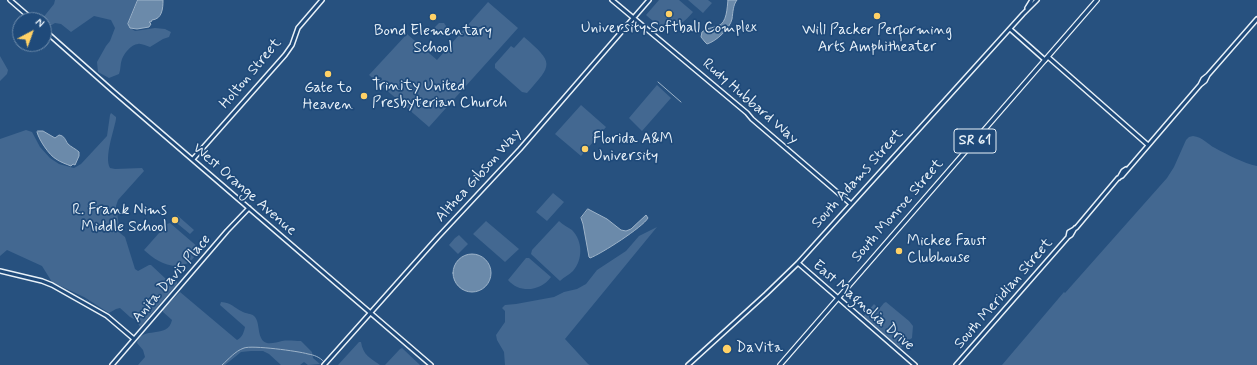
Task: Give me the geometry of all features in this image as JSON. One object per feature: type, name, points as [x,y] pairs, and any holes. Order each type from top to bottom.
[{"type":"main road","name":"South Monroe Street","points":[[780,365],[1097,0]]},
{"type":"street","points":[[10,0],[24,12]]},
{"type":"street","name":"Holton Street","points":[[192,160],[285,55],[292,45],[298,28],[322,0]]},
{"type":"street","name":"Rudy Hubbard Way","points":[[612,0],[747,112],[752,119],[851,204]]},
{"type":"street","name":"Althea Gibson Way","points":[[324,365],[517,152],[649,0]]},
{"type":"street","points":[[1022,14],[1032,0]]},
{"type":"street","name":"South Adams Street","points":[[688,365],[798,263],[1022,14],[1037,0]]},
{"type":"street","name":"South Meridian Street","points":[[956,365],[1068,236],[1069,232],[1076,228],[1123,171],[1257,19]]},
{"type":"street","points":[[1010,29],[1148,144]]},
{"type":"street","name":"West Orange Avenue","points":[[52,37],[192,160],[431,365]]},
{"type":"street","name":"Anita Davis Place","points":[[112,365],[249,208]]},
{"type":"street","name":"East Magnolia Drive","points":[[798,263],[866,324],[915,365]]},
{"type":"street","points":[[0,271],[42,281],[52,285],[107,316],[134,339]]},
{"type":"shaded area","points":[[55,0],[138,0],[128,23],[129,27],[135,31],[155,28],[165,29],[171,32],[169,37],[150,47],[142,44],[135,44],[130,47],[122,59],[119,74],[109,78],[98,72],[97,62],[110,41],[115,28],[111,20],[94,16],[71,32],[61,24],[55,23],[52,25],[52,12],[48,12],[54,4]]},
{"type":"shaded area","points":[[138,0],[163,0],[163,7],[160,16],[149,22],[151,24],[149,27],[137,29],[130,28],[128,24]]},
{"type":"shaded area","name":"University Softball Complex","points":[[659,0],[679,0],[693,12],[687,19],[676,26],[670,28],[659,25],[646,15]]},
{"type":"shaded area","points":[[688,0],[708,0],[712,3],[703,13]]},
{"type":"shaded area","points":[[728,0],[737,0],[734,6],[731,23],[719,37],[707,44],[701,37],[702,32],[718,26],[723,22],[726,15]]},
{"type":"shaded area","points":[[488,2],[518,28],[429,127],[369,75],[407,34],[437,60]]},
{"type":"shaded area","points":[[439,23],[444,23],[446,26],[444,35],[442,36],[433,34],[431,31]]},
{"type":"shaded area","points":[[524,37],[541,53],[545,58],[546,64],[542,76],[527,93],[522,92],[495,68],[495,64],[511,46],[514,48]]},
{"type":"shaded area","points":[[0,56],[8,70],[7,74],[0,81]]},
{"type":"shaded area","points":[[657,85],[671,98],[642,131],[629,118]]},
{"type":"shaded area","points":[[581,105],[606,127],[581,156],[555,134]]},
{"type":"shaded area","points":[[111,113],[116,117],[116,119],[108,157],[110,168],[142,168],[144,171],[118,200],[116,206],[120,233],[125,237],[135,269],[138,271],[151,265],[166,279],[169,280],[173,278],[177,281],[177,284],[140,327],[136,320],[120,308],[109,313],[84,297],[52,282],[42,266],[7,250],[0,256],[0,139],[26,130],[32,132],[40,147],[50,158],[59,164],[74,168],[81,164],[107,136]]},
{"type":"shaded area","points":[[43,131],[55,138],[59,135],[64,137],[68,144],[79,152],[75,165],[73,164],[71,166],[53,157],[42,143],[37,132]]},
{"type":"shaded area","points":[[1193,136],[1200,138],[1212,146],[1246,163],[1257,166],[1257,365],[1002,365],[1064,292],[1065,293],[1167,178],[1174,167],[1186,140]]},
{"type":"shaded area","points":[[553,193],[564,202],[547,221],[536,212]]},
{"type":"shaded area","points":[[588,209],[607,219],[621,230],[626,231],[631,229],[646,215],[648,218],[645,222],[621,240],[590,258],[581,218]]},
{"type":"shaded area","points":[[177,215],[194,230],[190,234],[173,220]]},
{"type":"shaded area","points":[[486,221],[519,249],[505,262],[473,234]]},
{"type":"shaded area","points":[[559,221],[576,234],[580,245],[579,262],[571,272],[560,281],[531,254],[532,250]]},
{"type":"shaded area","points":[[170,223],[199,248],[199,251],[188,263],[176,266],[164,264],[144,250],[167,224]]},
{"type":"shaded area","points":[[657,227],[565,339],[590,365],[505,365],[504,352],[497,340],[496,335],[505,322],[505,311],[502,308],[505,305],[554,297],[564,292],[577,289],[586,284],[597,270],[626,251],[639,236]]},
{"type":"shaded area","points":[[459,235],[468,244],[458,254],[449,245]]},
{"type":"shaded area","points":[[472,254],[485,260],[491,273],[485,286],[472,292],[459,286],[453,273],[459,260]]},
{"type":"shaded area","points":[[526,258],[529,258],[551,277],[547,282],[536,288],[524,289],[508,280]]},
{"type":"shaded area","points":[[180,292],[237,340],[243,333],[245,327],[220,305],[221,302],[230,304],[244,313],[254,316],[261,338],[267,343],[301,341],[312,352],[313,358],[320,364],[308,365],[304,362],[300,365],[281,365],[269,354],[263,351],[251,351],[241,352],[225,365],[138,365],[145,357],[143,350],[137,343],[139,338],[149,333],[165,330],[170,326],[172,320],[163,312],[163,309]]},
{"type":"shaded area","points":[[886,302],[913,326],[912,338],[900,348],[863,317],[874,304],[879,309]]},
{"type":"shaded area","points":[[359,342],[361,342],[363,350],[368,356],[380,365],[338,365]]},
{"type":"shaded area","points":[[402,348],[420,365],[385,365]]},
{"type":"waterway","points":[[658,82],[681,102]]},
{"type":"waterway","points":[[222,365],[232,355],[244,348],[249,347],[303,353],[317,356],[324,362]]},
{"type":"place","name":"University Softball Complex","points":[[669,14]]},
{"type":"place","name":"Will Packer Performing Arts Amphitheater","points":[[877,16]]},
{"type":"place","name":"Bond Elementary School","points":[[433,17]]},
{"type":"place","name":"Gate to Heaven","points":[[328,74]]},
{"type":"place","name":"Trinity United Presbyterian Church","points":[[364,96]]},
{"type":"place","name":"Florida A&M University","points":[[585,149]]},
{"type":"place","name":"R. Frank Nims Middle School","points":[[175,220]]},
{"type":"place","name":"Mickee Faust Clubhouse","points":[[899,251]]},
{"type":"place","name":"DaVita","points":[[727,349]]}]
